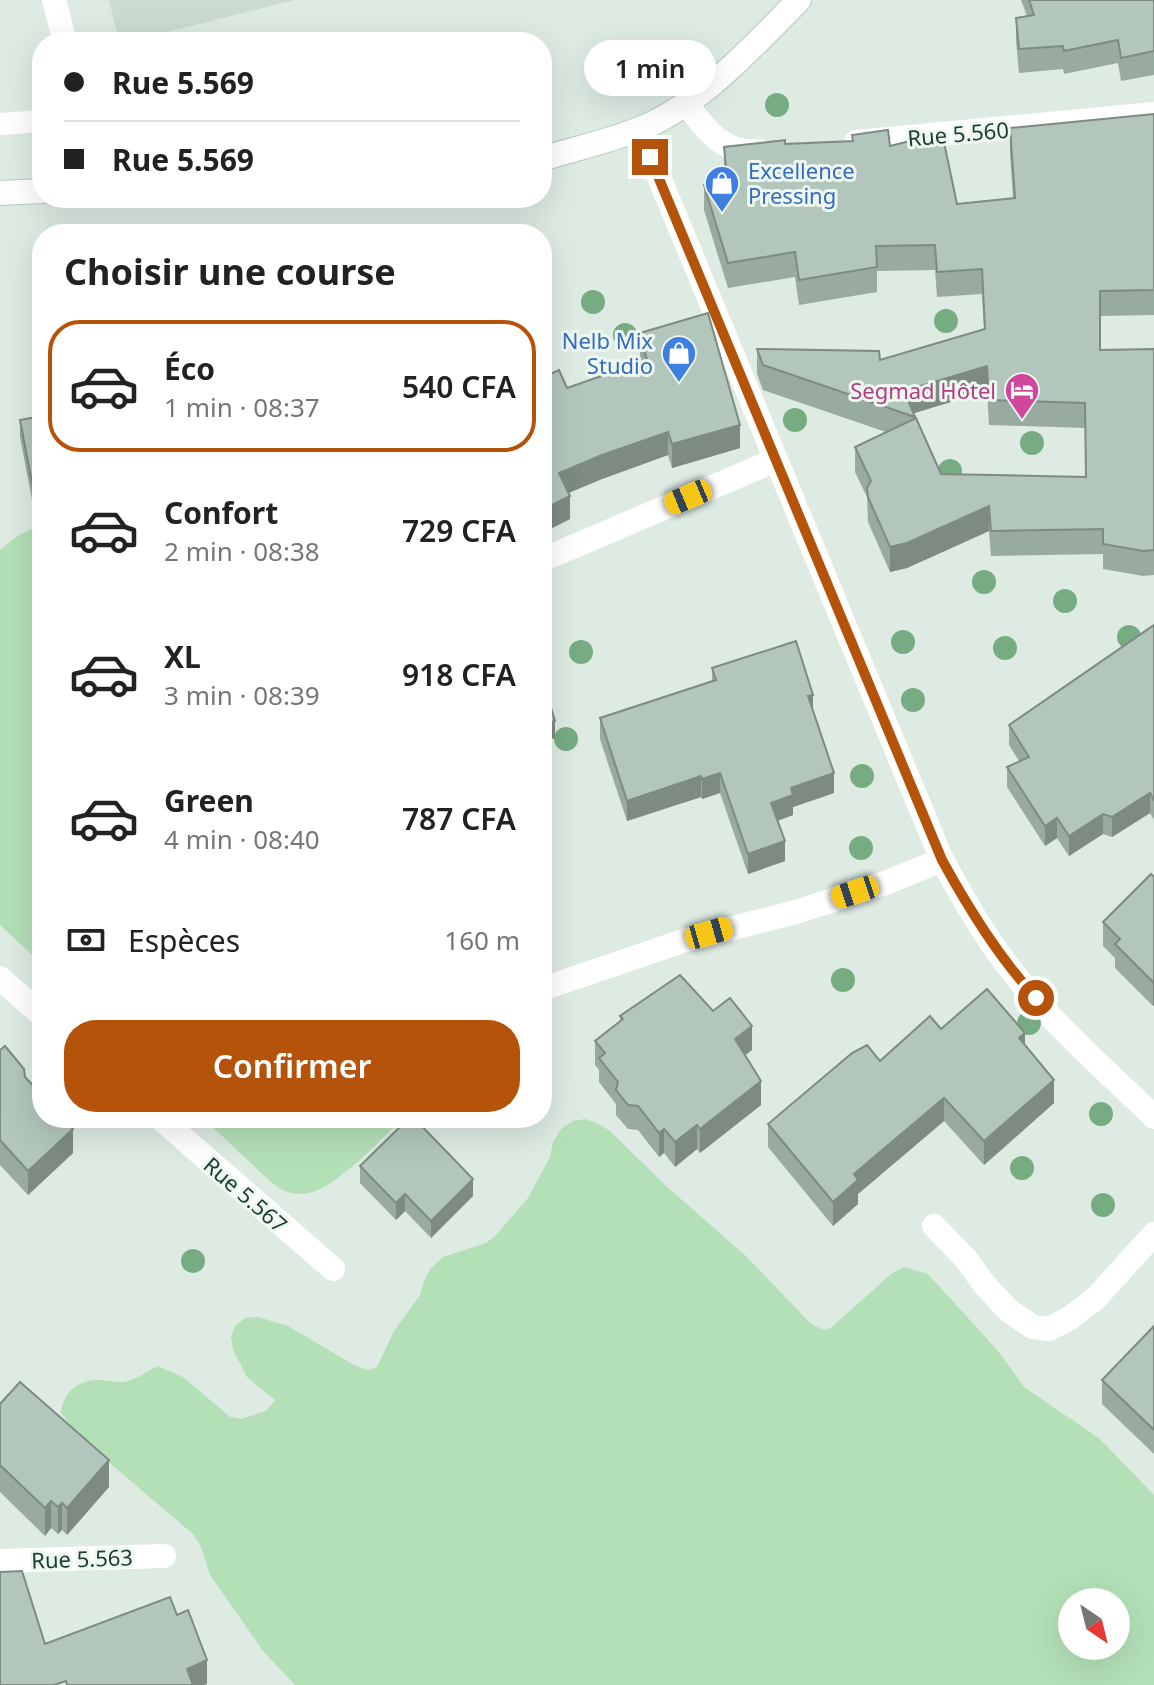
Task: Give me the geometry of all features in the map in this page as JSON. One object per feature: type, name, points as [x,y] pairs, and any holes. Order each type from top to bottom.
[{"type":"street","points":[[54,0],[62,32]]},
{"type":"street","points":[[552,156],[639,129],[687,104],[722,76],[799,0]]},
{"type":"street","points":[[687,104],[702,126],[716,139],[743,153],[790,149]]},
{"type":"street","name":"Rue 5.560","points":[[838,144],[1154,114]]},
{"type":"street","points":[[639,129],[942,860],[974,918],[1016,977],[1075,1042],[1154,1117]]},
{"type":"street","points":[[0,193],[32,191]]},
{"type":"street","points":[[552,556],[776,460]]},
{"type":"street","points":[[552,986],[686,940],[796,912],[885,883],[942,860]]},
{"type":"street","points":[[0,978],[32,1006]]},
{"type":"street","name":"Rue 5.567","points":[[171,1128],[333,1269]]},
{"type":"street","points":[[934,1226],[1008,1310],[1033,1327],[1049,1329],[1095,1299],[1154,1234]]},
{"type":"street","name":"Rue 5.563","points":[[0,1561],[164,1556]]},
{"type":"lane","points":[[0,124],[32,122]]},
{"type":"shaded area","points":[[109,0],[295,0],[168,32],[117,32]]},
{"type":"green space","points":[[32,529],[32,955],[0,925],[0,550]]},
{"type":"green space","points":[[585,1119],[610,1131],[665,1185],[746,1256],[811,1324],[824,1330],[832,1327],[891,1274],[904,1267],[928,1274],[999,1352],[1024,1387],[1100,1439],[1154,1495],[1154,1685],[295,1685],[263,1651],[210,1575],[201,1547],[193,1534],[79,1437],[61,1413],[65,1399],[84,1382],[124,1382],[158,1366],[183,1377],[230,1417],[241,1419],[266,1411],[275,1400],[247,1377],[233,1350],[231,1336],[235,1326],[245,1318],[258,1317],[288,1326],[354,1365],[368,1370],[377,1367],[394,1331],[420,1295],[431,1268],[443,1257],[486,1243],[495,1236],[528,1198],[562,1128],[573,1121]]},
{"type":"green space","points":[[214,1128],[393,1128],[328,1185],[298,1194],[272,1183]]},
{"type":"building","points":[[1029,0],[1154,0],[1154,51],[1121,58],[1118,40],[1064,51],[1063,46],[1019,49],[1016,18],[1034,15]]},
{"type":"building","points":[[1154,114],[1154,290],[1100,291],[1100,350],[1154,349],[1154,550],[1103,544],[1103,529],[991,531],[989,506],[907,543],[890,547],[868,497],[867,488],[871,481],[855,447],[916,418],[941,474],[1086,477],[1085,403],[989,400],[987,366],[904,391],[915,417],[763,365],[757,349],[879,351],[880,360],[985,329],[982,269],[937,272],[935,245],[876,246],[877,267],[799,280],[795,252],[728,263],[704,185],[727,177],[724,147],[785,140],[785,144],[853,141],[852,135],[888,130],[890,146],[942,133],[957,204],[1015,198],[1010,128]]},
{"type":"building","points":[[708,313],[740,425],[672,444],[668,432],[559,473],[570,496],[552,505],[552,373],[559,370],[567,388],[647,360],[640,333]]},
{"type":"building","points":[[32,418],[32,483],[20,420]]},
{"type":"building","points":[[1154,625],[1154,800],[1150,793],[1112,817],[1103,814],[1069,836],[1057,818],[1045,826],[1007,767],[1029,757],[1009,725]]},
{"type":"building","points":[[796,641],[813,695],[808,696],[834,773],[791,788],[793,795],[771,803],[785,841],[748,854],[720,773],[702,779],[701,776],[627,801],[600,718],[716,680],[712,668]]},
{"type":"building","points":[[1151,874],[1154,877],[1153,982],[1115,944],[1120,939],[1103,922]]},
{"type":"building","points":[[680,975],[713,1011],[730,998],[752,1026],[735,1039],[761,1081],[700,1129],[697,1125],[675,1142],[664,1129],[659,1133],[638,1106],[628,1105],[616,1090],[618,1082],[599,1058],[605,1053],[595,1041],[623,1019],[620,1016]]},
{"type":"building","points":[[987,989],[1025,1033],[1019,1038],[1054,1080],[984,1141],[944,1098],[854,1174],[858,1180],[833,1202],[768,1124],[852,1053],[867,1045],[880,1061],[930,1016],[941,1029]]},
{"type":"building","points":[[5,1046],[32,1084],[32,1128],[73,1129],[28,1171],[0,1140],[0,1050]]},
{"type":"building","points":[[399,1128],[424,1128],[473,1179],[431,1221],[405,1194],[396,1203],[360,1166]]},
{"type":"building","points":[[1154,1326],[1154,1430],[1102,1380]]},
{"type":"building","points":[[20,1382],[109,1460],[67,1508],[62,1503],[58,1507],[51,1501],[45,1508],[0,1465],[0,1404]]},
{"type":"building","points":[[22,1571],[45,1644],[170,1597],[177,1615],[188,1610],[207,1660],[187,1669],[193,1685],[67,1685],[66,1681],[54,1685],[0,1685],[0,1572]]},
{"type":"place","name":"Excellence Pressing","points":[[722,214]]},
{"type":"place","name":"Nelb Mix Studio","points":[[679,384]]},
{"type":"place","name":"Segmad Hôtel","points":[[1022,421]]},
{"type":"route","points":[[650,157],[942,860],[974,918],[1016,977],[1036,998]]}]
